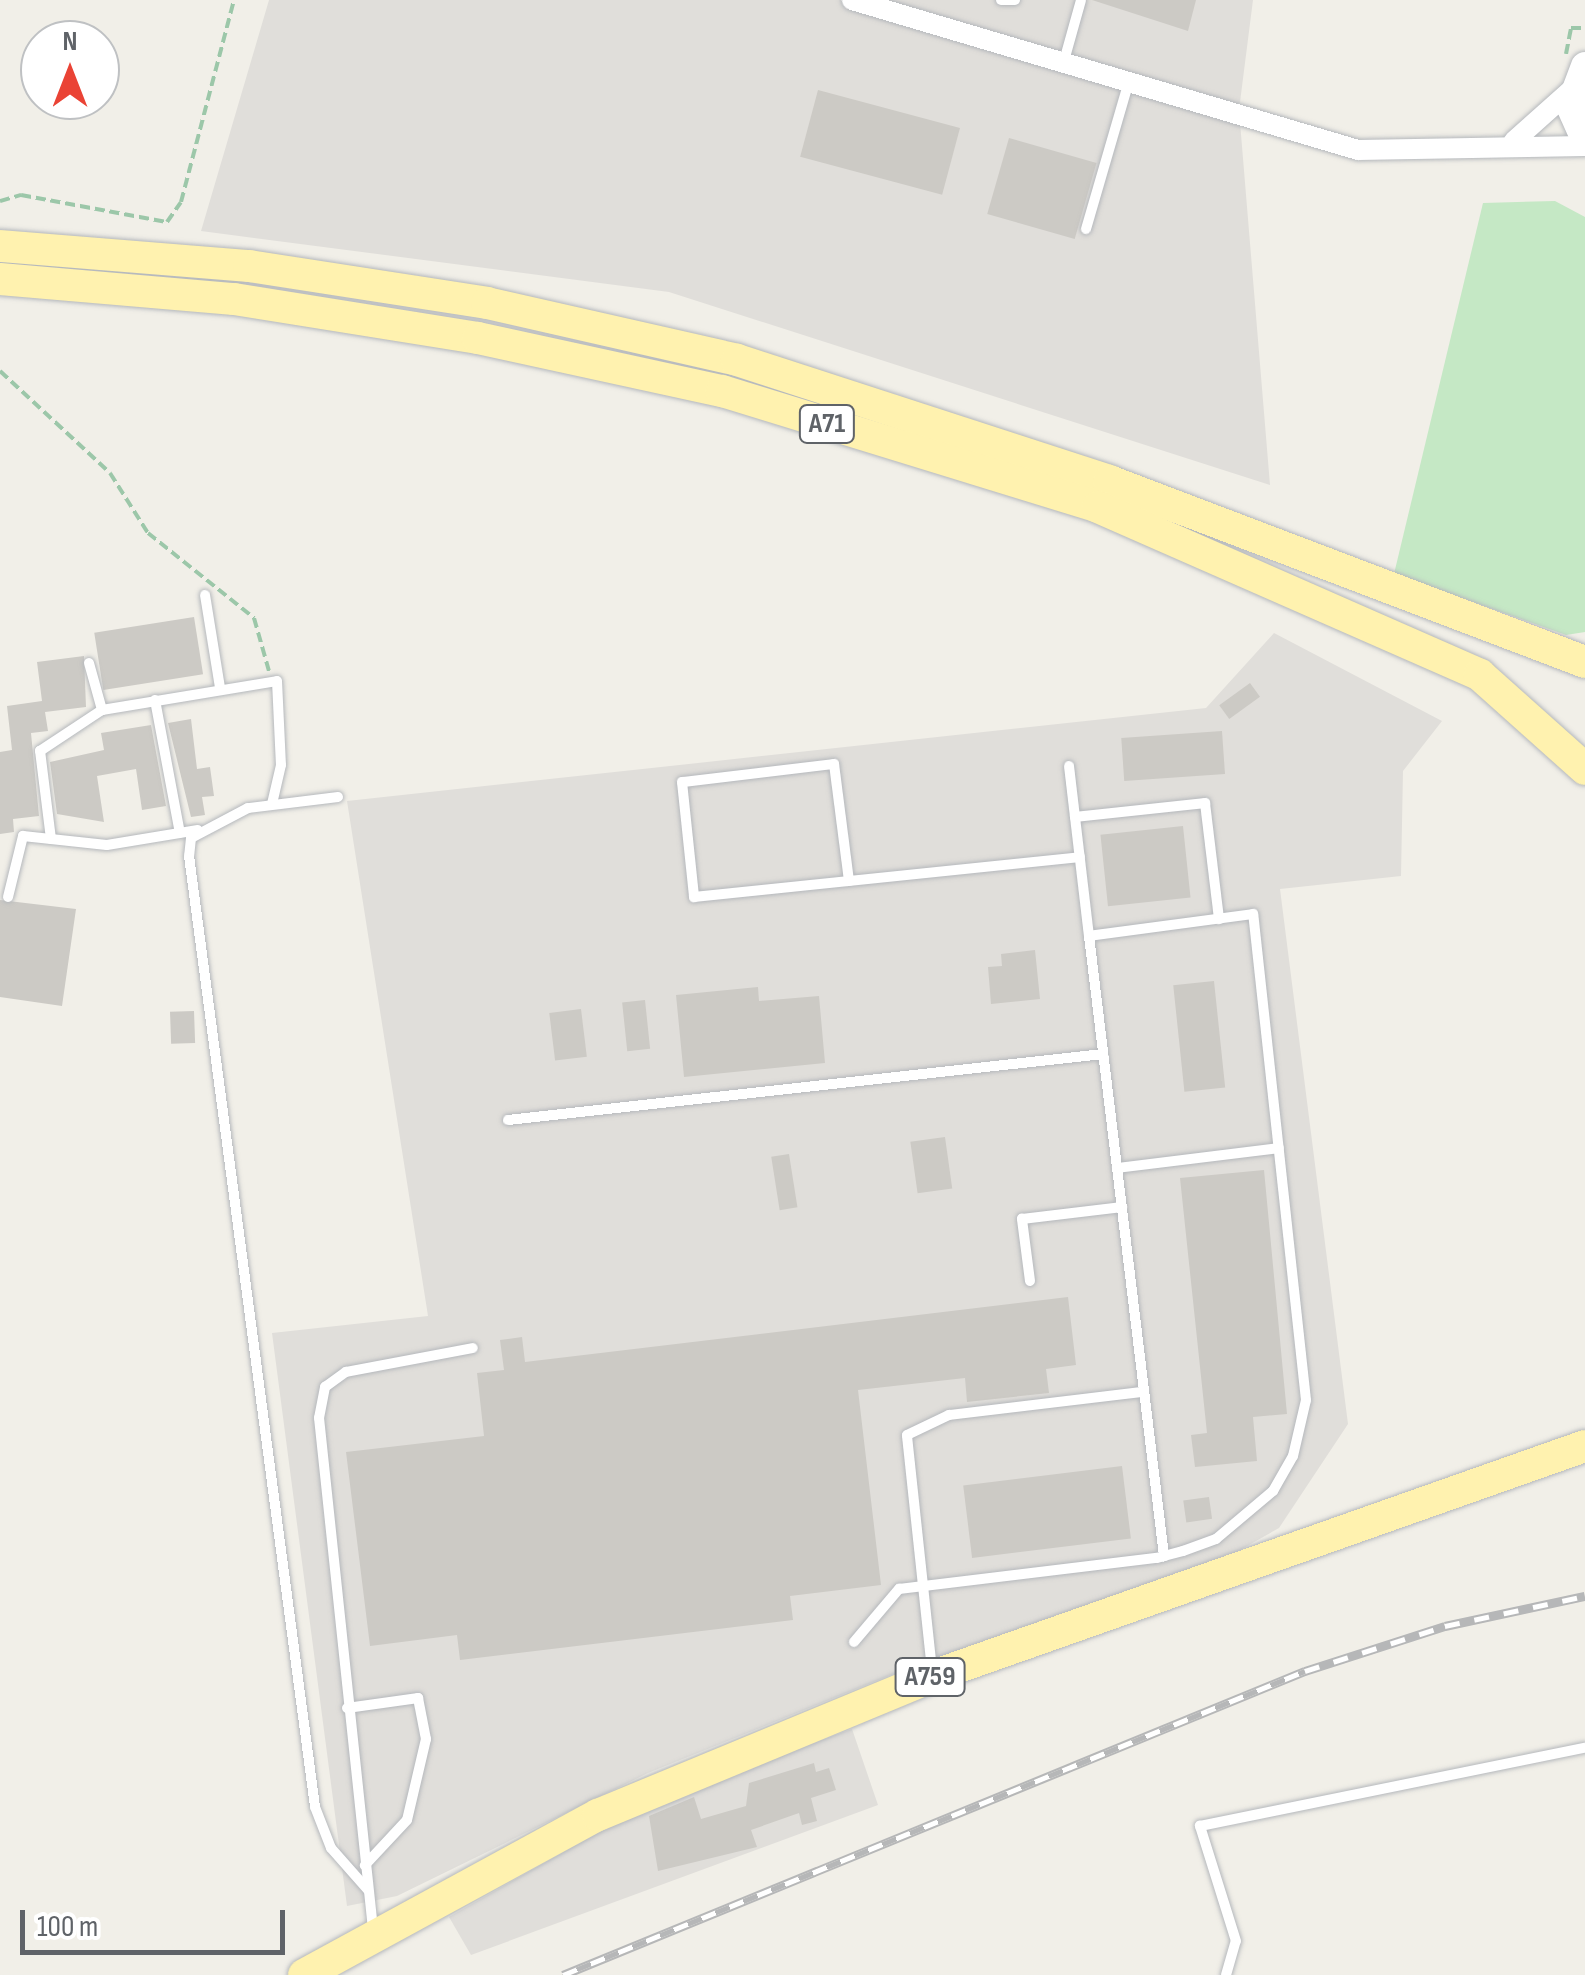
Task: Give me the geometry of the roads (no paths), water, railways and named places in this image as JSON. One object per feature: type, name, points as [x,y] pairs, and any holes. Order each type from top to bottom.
[{"type":"main road","points":[[1579,77],[1585,143]]},
{"type":"main road","name":"A71","points":[[0,246],[249,266],[488,304],[738,360],[1108,481],[1585,662]]},
{"type":"main road","name":"A71","points":[[0,279],[234,299],[478,338],[760,402],[1098,507],[1480,675],[1585,770]]},
{"type":"main road","name":"A759","points":[[304,1975],[598,1815],[933,1676],[1585,1446]]},
{"type":"street","points":[[852,0],[1358,150],[1431,155],[1514,141],[1585,143]]},
{"type":"street","points":[[1514,141],[1579,77]]},
{"type":"lane","points":[[1001,0],[1014,0]]},
{"type":"lane","points":[[1064,61],[1081,0]]},
{"type":"lane","points":[[1086,229],[1130,80]]},
{"type":"lane","points":[[205,595],[220,688]]},
{"type":"lane","points":[[89,664],[102,710]]},
{"type":"lane","points":[[51,839],[40,750],[102,710],[269,681],[281,692],[272,804]]},
{"type":"lane","points":[[154,700],[180,833]]},
{"type":"lane","points":[[849,881],[834,764],[682,782],[694,897],[849,881],[1080,857]]},
{"type":"lane","points":[[1069,766],[1164,1556]]},
{"type":"lane","points":[[8,897],[23,836],[107,845],[204,829],[272,804],[338,797]]},
{"type":"lane","points":[[1075,817],[1205,803],[1219,918]]},
{"type":"lane","points":[[204,829],[191,838],[188,856],[315,1807],[331,1848],[368,1890]]},
{"type":"lane","points":[[854,1642],[887,1594],[920,1586],[1164,1556],[1242,1522],[1273,1491],[1304,1427],[1253,914],[1089,936]]},
{"type":"lane","points":[[508,1120],[1103,1054]]},
{"type":"lane","points":[[1117,1168],[1279,1148]]},
{"type":"lane","points":[[1030,1282],[1022,1219],[1122,1207]]},
{"type":"lane","points":[[374,1935],[319,1418],[325,1388],[384,1362],[473,1348]]},
{"type":"lane","points":[[933,1676],[905,1450],[916,1426],[1143,1392]]},
{"type":"lane","points":[[347,1708],[418,1698],[426,1739],[407,1820],[365,1865]]},
{"type":"lane","points":[[1226,1975],[1236,1941],[1200,1826],[1585,1748]]},
{"type":"railway","points":[[563,1975],[1305,1671],[1445,1626],[1585,1596]]}]
